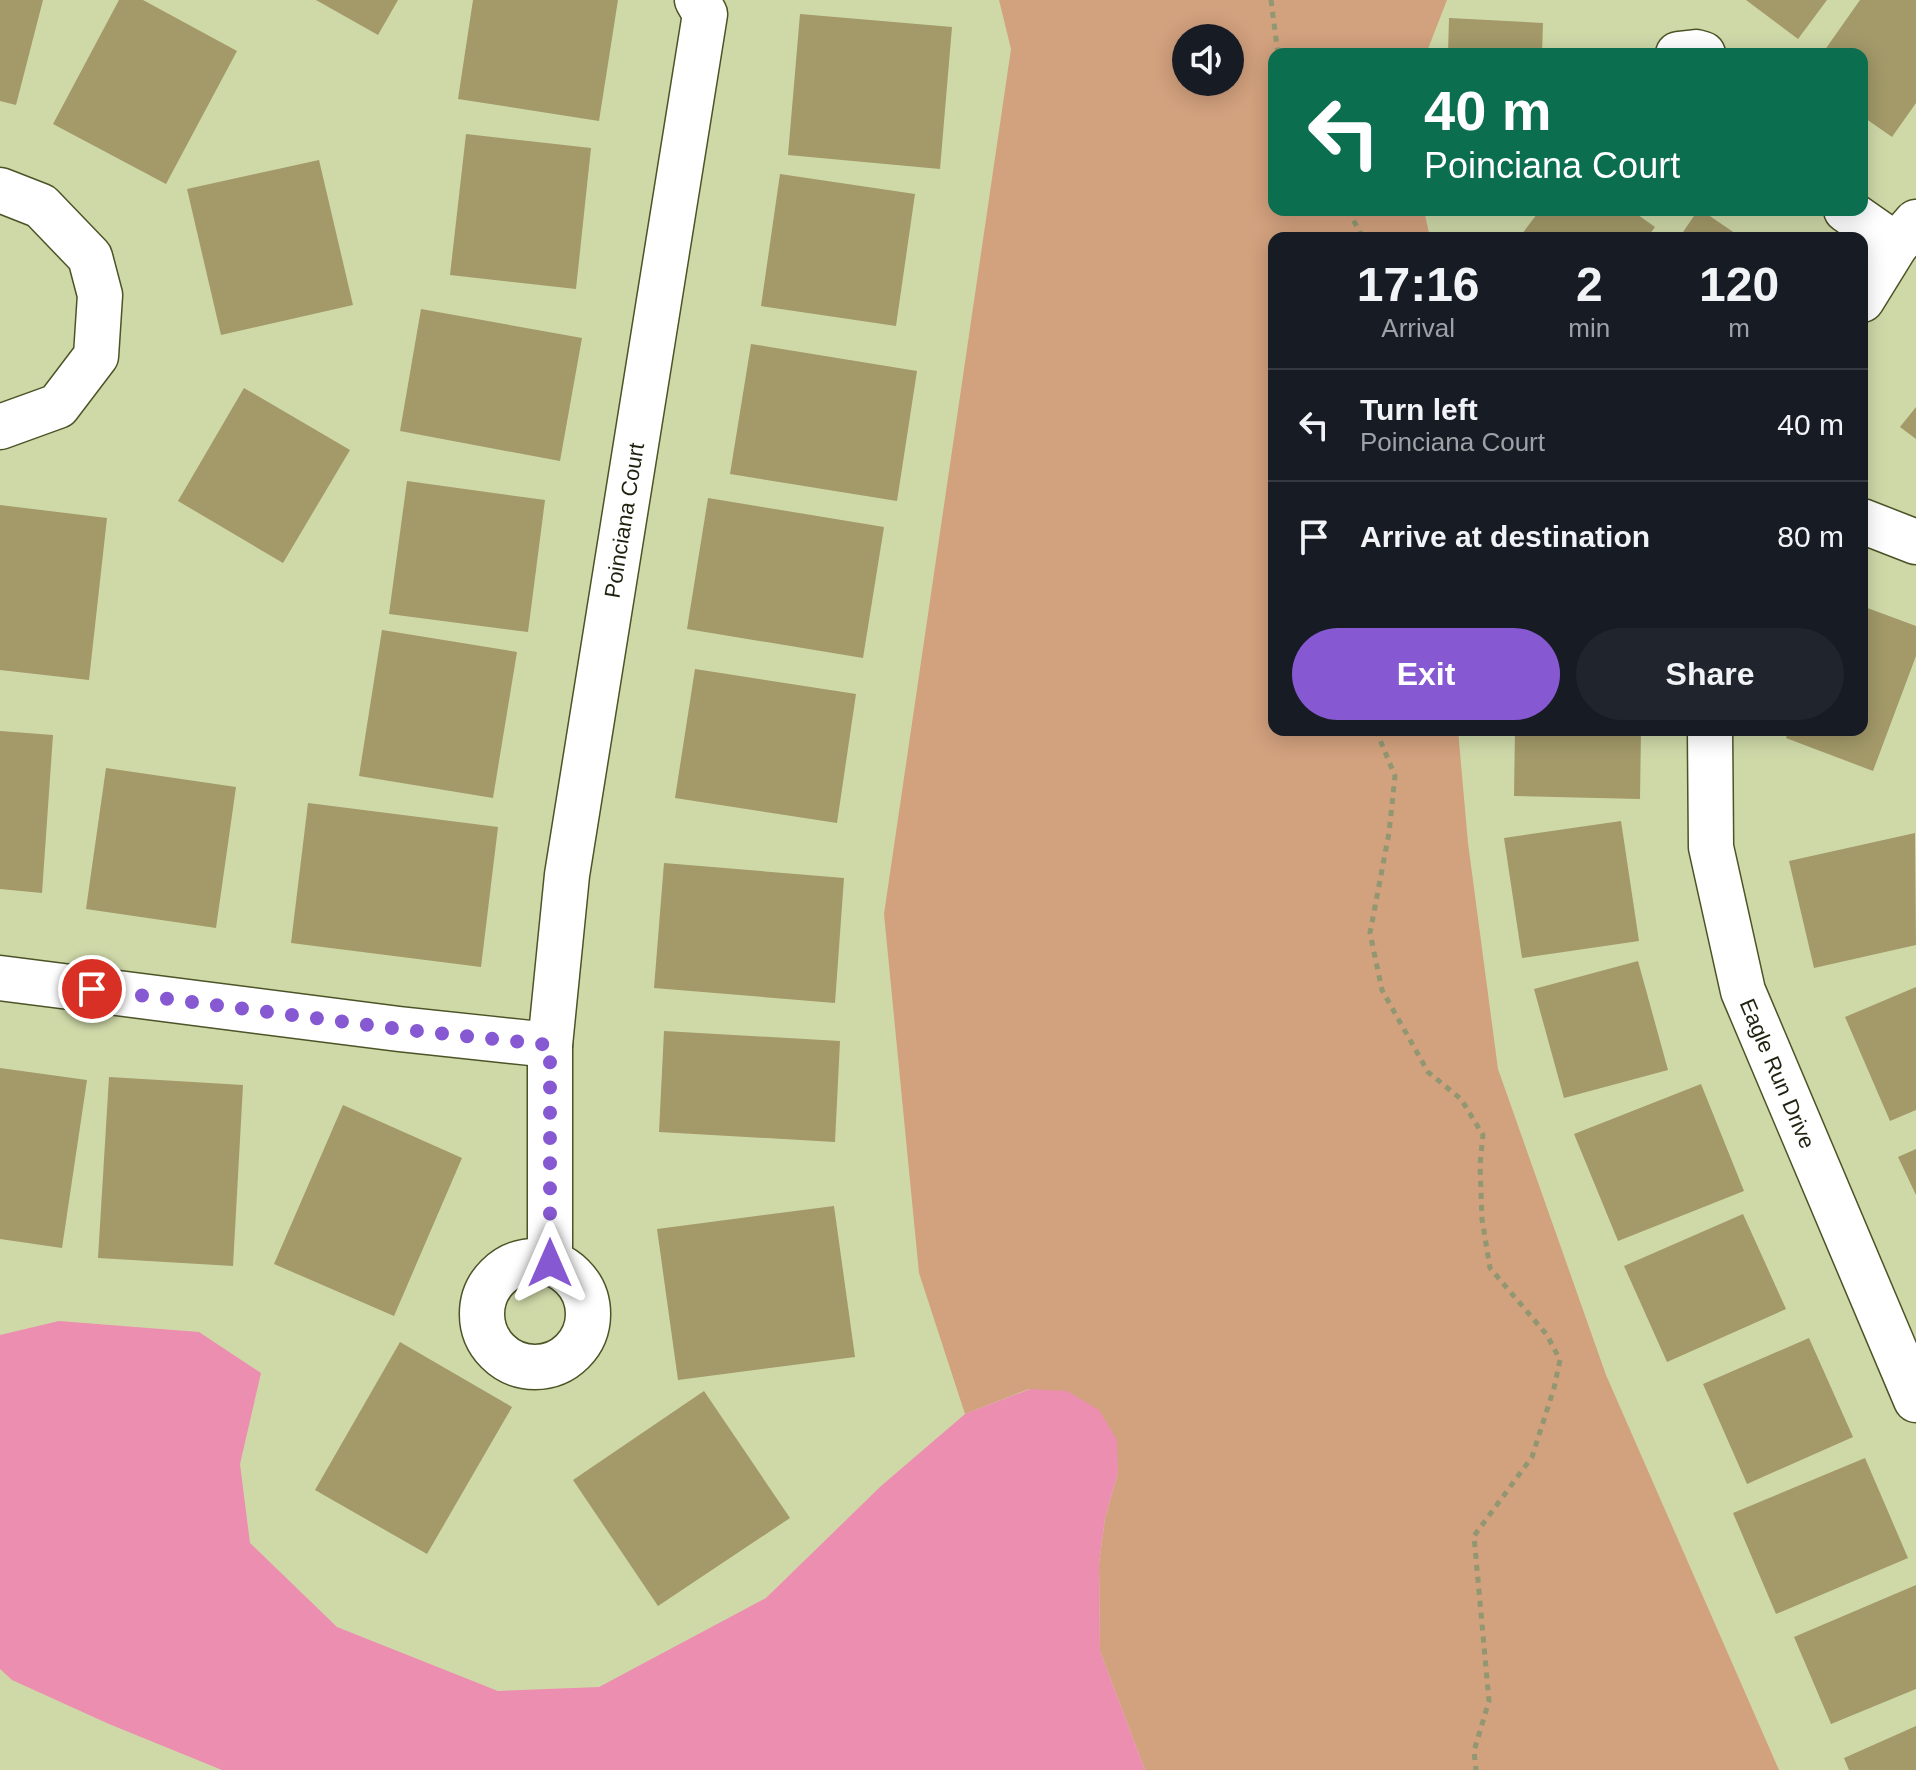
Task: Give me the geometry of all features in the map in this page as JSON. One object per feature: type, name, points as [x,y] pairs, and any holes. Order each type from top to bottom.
[{"type":"street","name":"Poinciana Court","points":[[550,1263],[550,1045],[567,875],[705,14],[697,0]]},
{"type":"street","points":[[0,190],[41,206],[90,257],[100,295],[96,356],[58,406],[0,427]]},
{"type":"street","points":[[1861,216],[1906,234],[1868,291]]},
{"type":"street","points":[[1868,523],[1916,542]]},
{"type":"street","name":"Eagle Run Drive","points":[[1710,736],[1711,847],[1743,991],[1916,1400]]},
{"type":"street","points":[[0,978],[550,1045]]},
{"type":"path","points":[[1271,0],[1277,48]]},
{"type":"path","points":[[1378,736],[1395,776],[1389,833],[1370,933],[1382,990],[1428,1072],[1461,1099],[1483,1135],[1480,1165],[1482,1219],[1490,1268],[1547,1335],[1560,1360],[1532,1457],[1474,1536],[1489,1701],[1474,1751],[1476,1770]]},
{"type":"shaded area","points":[[999,0],[1447,0],[1428,48],[1268,48],[1268,216],[1425,216],[1429,232],[1268,232],[1268,736],[1459,736],[1468,843],[1498,1069],[1606,1375],[1779,1770],[1145,1770],[1100,1651],[1099,1564],[1105,1518],[1118,1473],[1029,1389],[965,1414],[919,1273],[884,914],[1011,49]]},
{"type":"shaded area","points":[[59,1321],[199,1332],[261,1373],[240,1464],[250,1543],[337,1627],[498,1691],[599,1687],[766,1598],[881,1486],[965,1414],[1030,1389],[1067,1391],[1099,1410],[1117,1440],[1118,1473],[1105,1518],[1099,1564],[1100,1651],[1145,1770],[222,1770],[109,1724],[12,1680],[0,1669],[0,1335]]},
{"type":"building","points":[[0,0],[43,0],[16,105],[0,101]]},
{"type":"building","points":[[119,0],[143,0],[237,51],[166,184],[53,124]]},
{"type":"building","points":[[316,0],[398,0],[378,35]]},
{"type":"building","points":[[473,0],[618,0],[599,121],[458,99]]},
{"type":"building","points":[[1746,0],[1827,0],[1798,39]]},
{"type":"building","points":[[1860,0],[1916,0],[1916,103],[1892,137],[1868,120],[1868,48],[1826,48]]},
{"type":"building","points":[[800,14],[952,27],[940,169],[788,155]]},
{"type":"building","points":[[1449,18],[1543,23],[1542,48],[1448,48]]},
{"type":"building","points":[[466,134],[591,148],[576,289],[450,275]]},
{"type":"building","points":[[319,160],[353,305],[221,335],[187,189]]},
{"type":"building","points":[[780,174],[915,194],[896,326],[761,306]]},
{"type":"building","points":[[1536,216],[1639,216],[1655,227],[1651,232],[1524,232]]},
{"type":"building","points":[[1694,216],[1710,216],[1733,232],[1683,232]]},
{"type":"building","points":[[421,309],[582,338],[560,461],[400,431]]},
{"type":"building","points":[[751,344],[917,371],[897,501],[730,474]]},
{"type":"building","points":[[244,388],[350,450],[283,563],[178,501]]},
{"type":"building","points":[[1916,407],[1916,439],[1900,427]]},
{"type":"building","points":[[407,481],[545,500],[528,632],[389,614]]},
{"type":"building","points":[[708,498],[884,527],[863,658],[687,629]]},
{"type":"building","points":[[0,505],[107,518],[89,680],[0,670]]},
{"type":"building","points":[[1868,608],[1916,626],[1916,656],[1873,771],[1786,738],[1868,736]]},
{"type":"building","points":[[382,630],[517,652],[493,798],[359,776]]},
{"type":"building","points":[[695,669],[856,694],[837,823],[675,798]]},
{"type":"building","points":[[0,731],[53,735],[42,893],[0,889]]},
{"type":"building","points":[[1515,736],[1641,736],[1640,799],[1514,796]]},
{"type":"building","points":[[106,768],[236,787],[216,928],[86,909]]},
{"type":"building","points":[[308,803],[498,827],[481,967],[291,943]]},
{"type":"building","points":[[1621,821],[1639,941],[1522,958],[1504,838]]},
{"type":"building","points":[[1915,833],[1916,945],[1814,968],[1789,861]]},
{"type":"building","points":[[664,863],[844,878],[835,1003],[654,988]]},
{"type":"building","points":[[1638,961],[1668,1070],[1564,1098],[1534,989]]},
{"type":"building","points":[[1916,987],[1916,1110],[1890,1121],[1845,1017]]},
{"type":"building","points":[[664,1031],[840,1041],[835,1142],[659,1132]]},
{"type":"building","points":[[0,1068],[87,1080],[62,1248],[0,1239]]},
{"type":"building","points":[[109,1077],[243,1085],[233,1266],[98,1258]]},
{"type":"building","points":[[1701,1084],[1744,1191],[1618,1241],[1574,1134]]},
{"type":"building","points":[[343,1105],[462,1158],[394,1316],[274,1264]]},
{"type":"building","points":[[1916,1149],[1916,1195],[1898,1157]]},
{"type":"building","points":[[834,1206],[855,1357],[678,1380],[657,1229]]},
{"type":"building","points":[[1743,1214],[1786,1309],[1667,1362],[1624,1266]]},
{"type":"building","points":[[1809,1338],[1853,1437],[1747,1484],[1703,1384]]},
{"type":"building","points":[[400,1342],[512,1407],[427,1554],[315,1490]]},
{"type":"building","points":[[704,1391],[790,1518],[658,1606],[573,1480]]},
{"type":"building","points":[[1865,1458],[1908,1558],[1776,1614],[1733,1513]]},
{"type":"building","points":[[1916,1585],[1916,1689],[1831,1724],[1794,1637]]},
{"type":"building","points":[[1916,1726],[1916,1770],[1849,1770],[1844,1758]]},
{"type":"route","points":[[92,989],[399,1029],[550,1045],[550,1263]]}]
